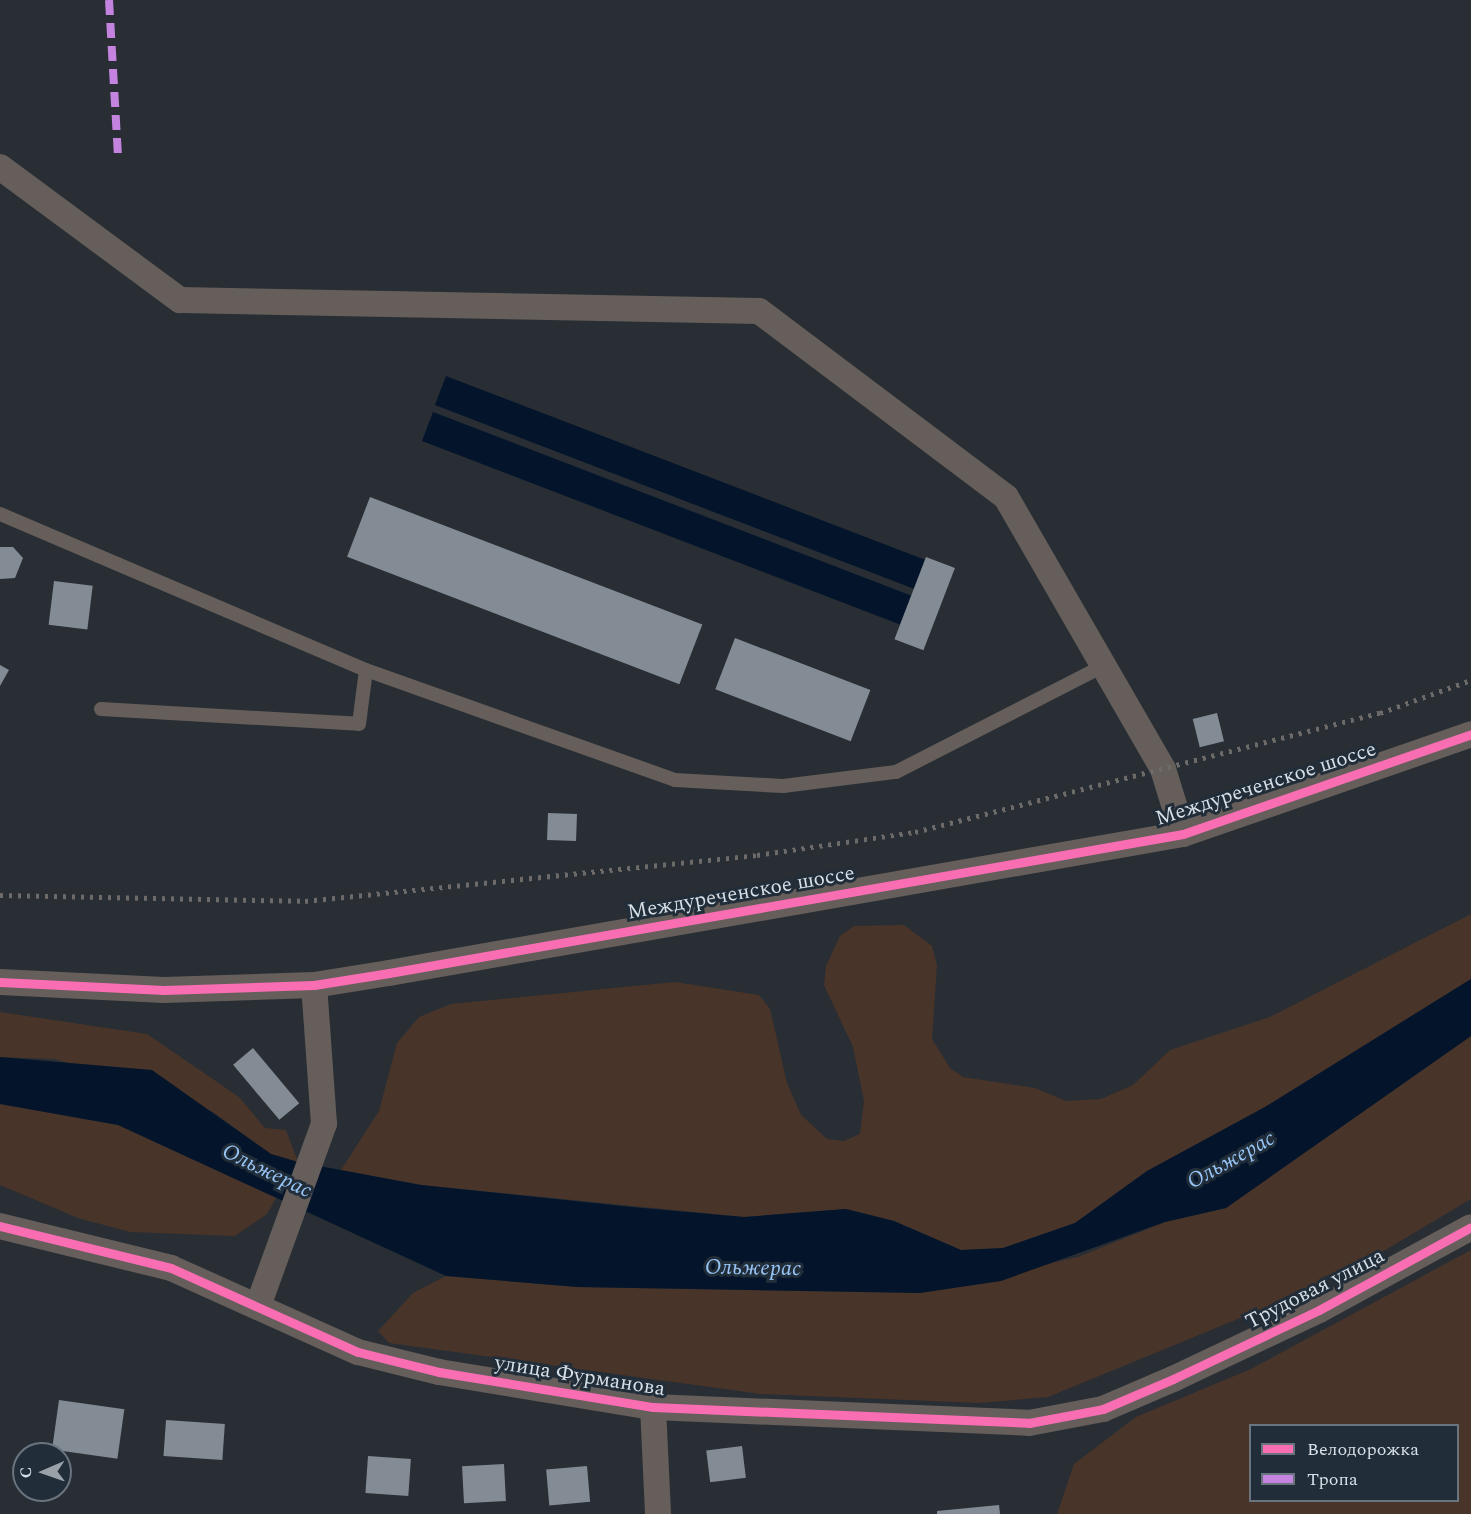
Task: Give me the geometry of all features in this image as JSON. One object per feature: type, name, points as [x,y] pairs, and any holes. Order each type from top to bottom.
[{"type":"street","points":[[0,167],[180,300],[759,311],[1006,497],[1101,667],[1163,769],[1183,834]]},
{"type":"street","name":"Междуреченское шоссе","points":[[0,982],[164,990],[314,985],[1183,834],[1471,734]]},
{"type":"street","points":[[258,1306],[324,1124],[314,985]]},
{"type":"street","name":"улица Фурманова","points":[[0,1226],[171,1268],[358,1352],[439,1372],[653,1407],[1029,1423],[1103,1409],[1173,1379]]},
{"type":"street","name":"Трудовая улица","points":[[1173,1379],[1319,1310],[1471,1227]]},
{"type":"street","name":"улица Фурманова","points":[[653,1407],[658,1514]]},
{"type":"lane","points":[[0,514],[366,670],[675,780],[783,786],[896,772],[1101,667]]},
{"type":"lane","points":[[101,709],[359,724],[366,670]]},
{"type":"shaded area","points":[[1471,914],[1471,979],[1265,1107],[1147,1171],[1075,1223],[1003,1248],[961,1250],[894,1221],[846,1209],[744,1217],[421,1185],[341,1170],[379,1111],[397,1043],[419,1017],[451,1004],[675,982],[759,995],[770,1009],[787,1083],[801,1115],[827,1139],[844,1141],[860,1134],[864,1101],[853,1047],[824,985],[826,966],[840,936],[854,926],[904,925],[932,946],[937,965],[932,1039],[950,1068],[963,1077],[1035,1088],[1066,1101],[1101,1099],[1133,1085],[1170,1050],[1270,1017]]},
{"type":"shaded area","points":[[0,1012],[147,1034],[239,1097],[265,1128],[286,1130],[298,1162],[271,1154],[213,1112],[55,1059],[0,1057]]},
{"type":"shaded area","points":[[1471,1036],[1471,1199],[1340,1277],[1048,1397],[980,1403],[761,1394],[389,1343],[378,1331],[413,1293],[446,1276],[577,1287],[920,1293],[1078,1257],[1165,1222],[1226,1208]]},
{"type":"shaded area","points":[[0,1104],[118,1125],[276,1198],[267,1214],[235,1236],[130,1232],[78,1218],[0,1185]]},
{"type":"shaded area","points":[[1471,1250],[1471,1514],[1057,1514],[1074,1464],[1136,1417],[1251,1369]]},
{"type":"water","points":[[446,376],[925,560],[914,589],[435,405]]},
{"type":"water","points":[[433,412],[911,595],[900,624],[422,441]]},
{"type":"water","name":"Ольжерас","points":[[1471,979],[1471,1036],[1226,1208],[1165,1222],[1001,1281],[920,1293],[577,1287],[446,1276],[118,1125],[0,1104],[0,1057],[152,1070],[271,1154],[298,1162],[421,1185],[744,1217],[846,1209],[894,1221],[961,1250],[1003,1248],[1075,1223],[1147,1171],[1265,1107]]},
{"type":"building","points":[[370,497],[702,625],[679,684],[347,557]]},
{"type":"building","points":[[0,547],[13,547],[23,558],[15,578],[0,579]]},
{"type":"building","points":[[926,557],[955,568],[923,650],[894,639]]},
{"type":"building","points":[[54,581],[93,586],[87,629],[49,625]]},
{"type":"building","points":[[735,638],[870,690],[851,741],[715,689]]},
{"type":"building","points":[[0,665],[9,670],[0,686]]},
{"type":"building","points":[[1217,713],[1224,741],[1200,747],[1193,719]]},
{"type":"building","points":[[548,813],[577,814],[576,841],[547,840]]},
{"type":"building","points":[[253,1048],[299,1103],[279,1120],[233,1065]]},
{"type":"building","points":[[59,1400],[124,1409],[117,1459],[72,1452],[72,1442],[53,1442]]},
{"type":"building","points":[[166,1420],[225,1424],[222,1460],[163,1456]]},
{"type":"building","points":[[742,1446],[746,1478],[710,1482],[706,1450]]},
{"type":"building","points":[[368,1456],[411,1459],[408,1496],[365,1493]]},
{"type":"building","points":[[504,1464],[506,1501],[464,1503],[462,1466]]},
{"type":"building","points":[[587,1466],[590,1502],[549,1505],[546,1470]]},
{"type":"building","points":[[999,1505],[1000,1514],[937,1514],[937,1511]]},
{"type":"railway","points":[[0,895],[305,901],[757,855],[915,832],[1380,713],[1471,680]]},
{"type":"marked path","points":[[109,0],[118,157]]},
{"type":"cycle path","points":[[0,982],[164,990],[314,985],[389,973],[1183,834],[1471,734]]},
{"type":"cycle path","points":[[0,1226],[171,1268],[358,1352],[439,1372],[653,1407],[1029,1423],[1103,1409],[1173,1379],[1319,1310],[1471,1227]]}]
